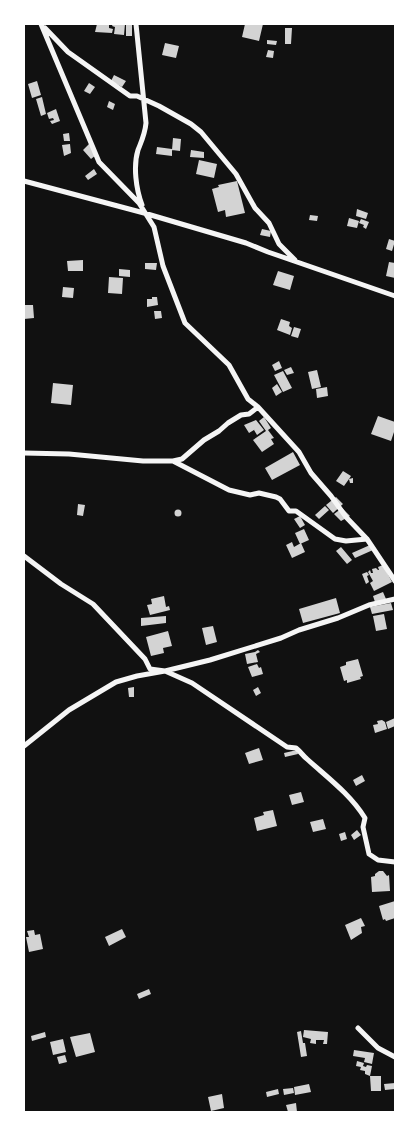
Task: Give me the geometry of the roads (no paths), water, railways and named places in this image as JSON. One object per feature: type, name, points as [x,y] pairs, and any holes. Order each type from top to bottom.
[{"type":"street","points":[[42,24],[58,43],[96,73],[130,96],[137,96],[159,106],[191,124],[211,142],[236,174],[255,208],[269,223],[279,244],[298,262]]},
{"type":"street","points":[[42,24],[99,162],[139,203],[154,227],[163,266],[185,323],[229,365],[248,399],[258,407],[299,452],[310,473],[331,496],[346,517],[367,539],[395,581]]},
{"type":"street","points":[[136,24],[146,124],[145,137],[138,151],[136,164],[138,195],[144,213]]},
{"type":"street","points":[[24,181],[246,243],[395,296]]},
{"type":"street","points":[[24,453],[173,461],[182,459],[228,423],[241,415],[249,414],[258,407]]},
{"type":"street","points":[[173,461],[229,490],[276,497],[280,499],[289,511],[296,511],[335,540],[367,539]]},
{"type":"street","points":[[24,556],[61,584],[93,604],[150,669],[165,671],[201,688],[287,747],[296,748],[305,758],[334,781],[357,806],[365,818],[363,827],[369,854],[378,860],[395,862]]},
{"type":"street","points":[[24,746],[70,710],[116,682],[210,660],[281,638],[369,605],[395,598]]},
{"type":"street","points":[[358,1028],[378,1048],[395,1057]]}]
